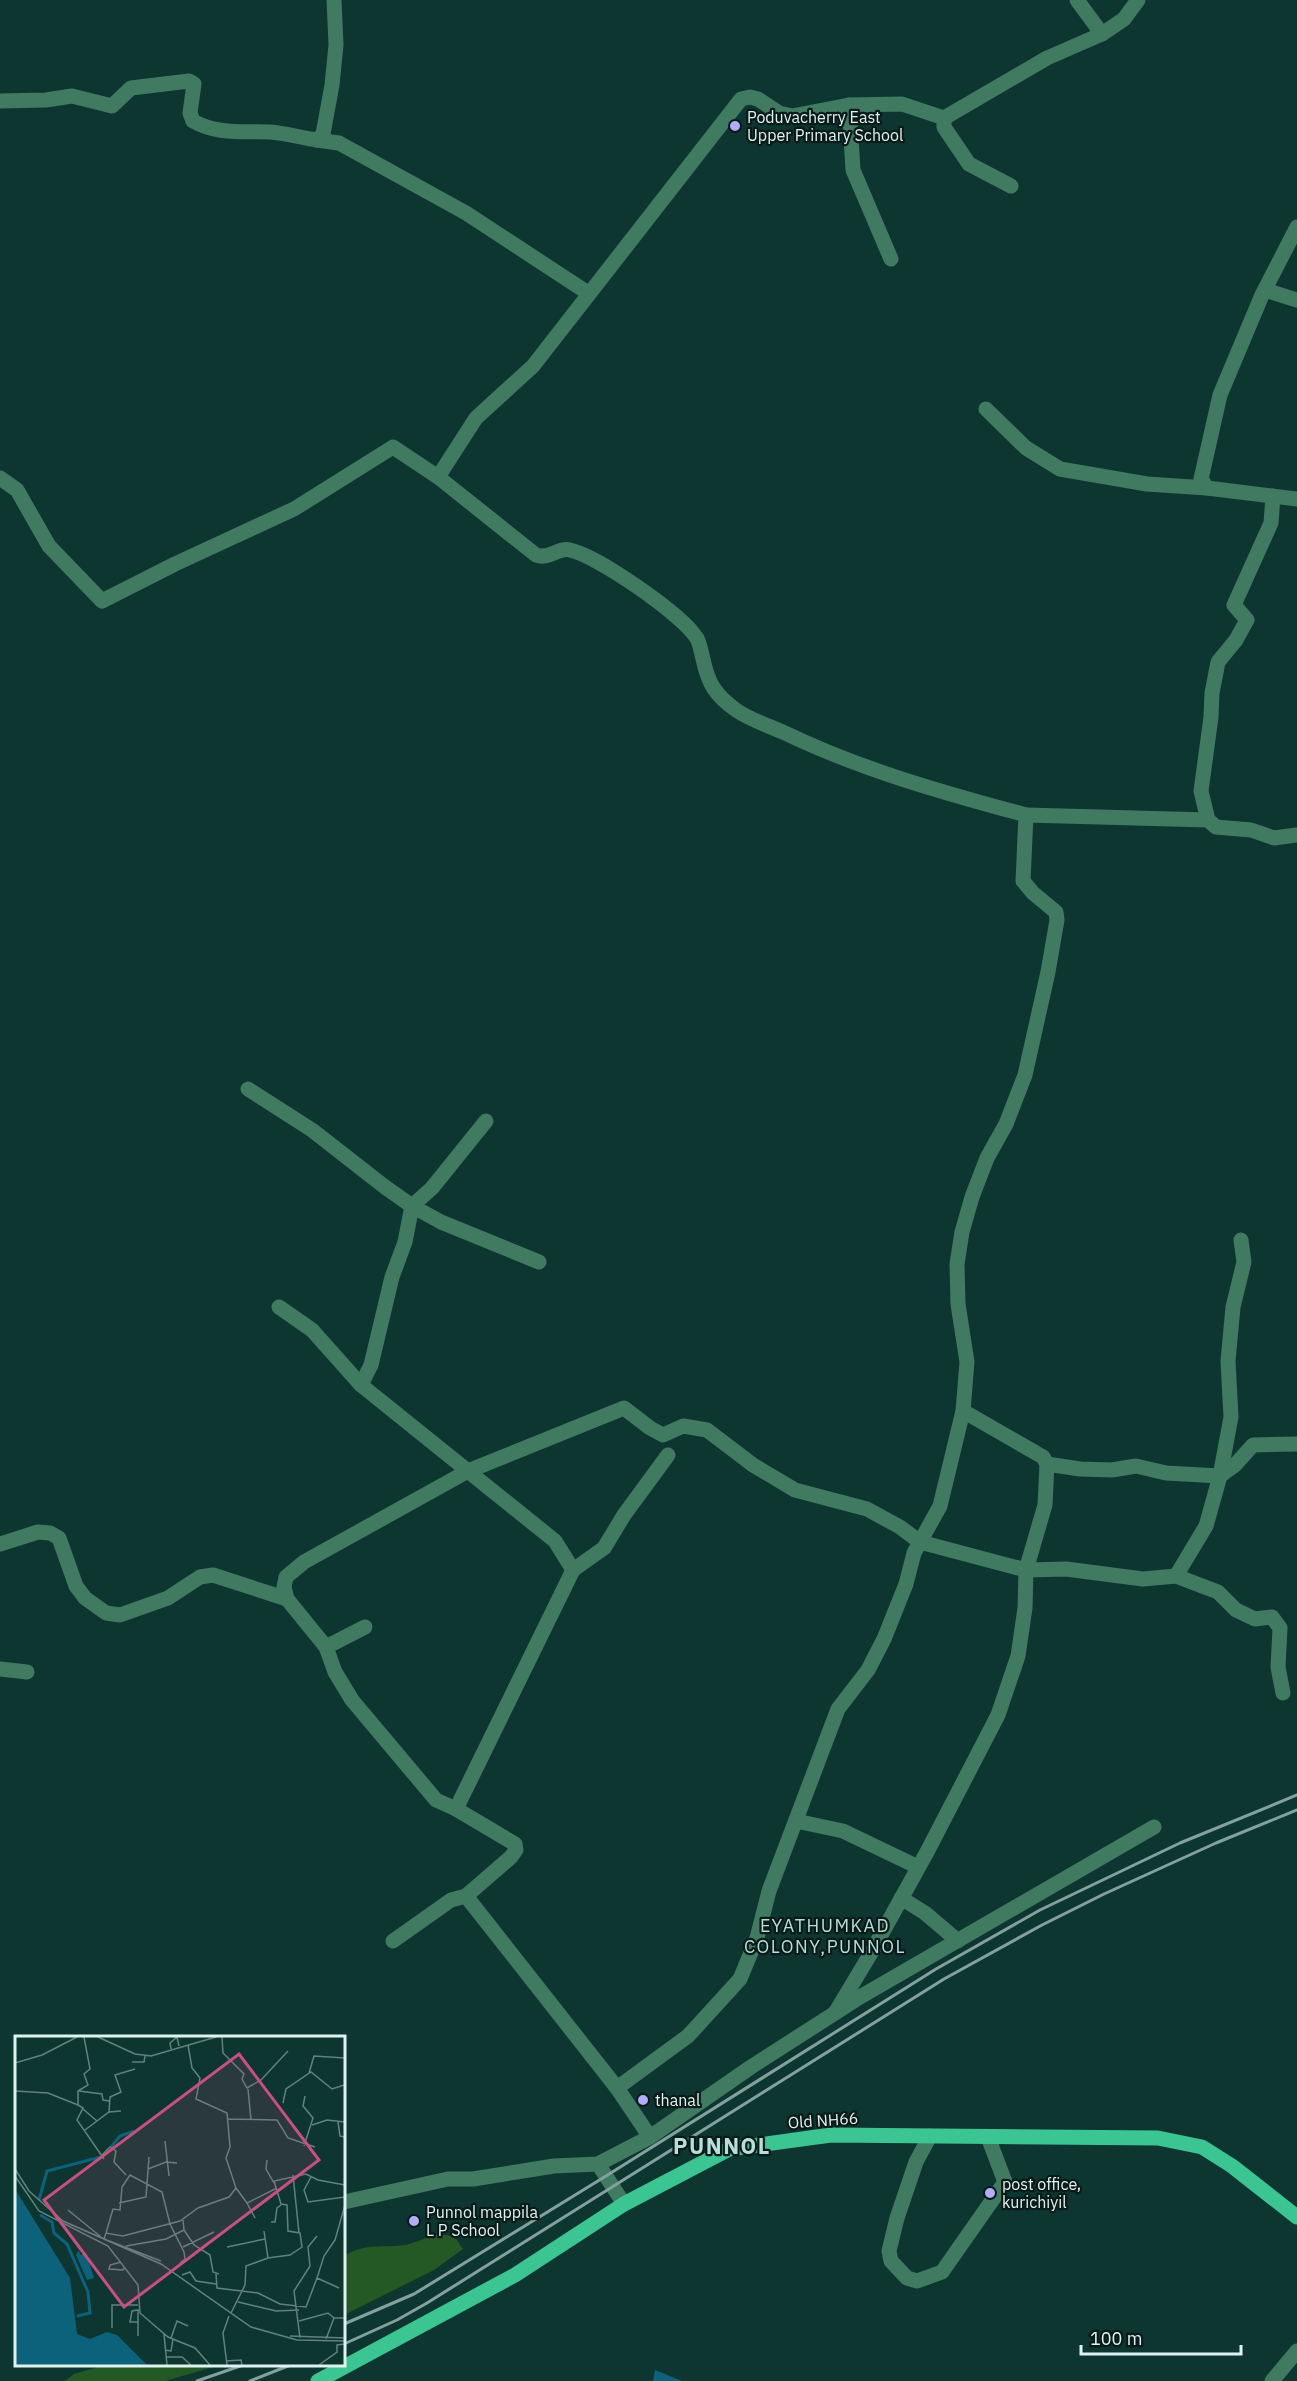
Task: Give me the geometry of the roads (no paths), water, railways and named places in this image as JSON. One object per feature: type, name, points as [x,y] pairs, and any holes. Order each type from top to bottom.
[{"type":"main road","name":"Old NH66","points":[[318,2381],[515,2275],[624,2204],[729,2149],[831,2135],[1158,2138],[1202,2147],[1232,2166],[1297,2217]]},
{"type":"street","points":[[317,140],[323,134],[332,85],[336,45],[334,0]]},
{"type":"street","points":[[1077,0],[1102,34]]},
{"type":"street","points":[[438,477],[476,418],[533,366],[741,99],[750,97],[758,99],[779,113],[792,116],[849,105],[902,105],[944,118],[1047,58],[1102,34],[1124,19],[1138,0]]},
{"type":"street","points":[[0,101],[46,100],[72,96],[112,106],[131,88],[189,81],[194,84],[191,100],[193,121],[212,130],[248,134],[271,132],[339,143],[466,213],[588,293]]},
{"type":"street","points":[[849,105],[853,170],[891,259]]},
{"type":"street","points":[[944,118],[944,127],[969,164],[1011,186]]},
{"type":"street","points":[[1207,488],[1201,479],[1220,395],[1265,291],[1297,227]]},
{"type":"street","points":[[1265,291],[1297,300]]},
{"type":"street","points":[[987,410],[1026,448],[1060,469],[1147,484],[1207,488],[1297,499]]},
{"type":"street","points":[[0,478],[17,490],[49,546],[102,601],[175,564],[294,509],[393,447],[438,477],[536,555],[547,556],[567,549],[608,566],[679,618],[698,638],[708,680],[718,695],[738,712],[828,754],[929,788],[1026,815],[1208,820]]},
{"type":"street","points":[[1273,496],[1271,523],[1234,605],[1247,620],[1236,640],[1218,662],[1212,693],[1201,791],[1208,820],[1216,827],[1251,830],[1274,838],[1297,835]]},
{"type":"street","points":[[617,2088],[688,2036],[740,1979],[756,1938],[769,1891],[838,1709],[868,1670],[884,1639],[906,1584],[914,1553],[940,1506],[963,1412],[967,1362],[957,1304],[957,1264],[962,1232],[987,1158],[1006,1124],[1025,1075],[1046,983],[1057,920],[1056,912],[1051,906],[1033,893],[1023,881],[1026,815]]},
{"type":"street","points":[[248,1089],[312,1130],[412,1206],[441,1222],[539,1262]]},
{"type":"street","points":[[361,1385],[371,1365],[392,1277],[405,1242],[412,1206],[432,1188],[486,1121]]},
{"type":"street","points":[[1176,1576],[1206,1526],[1220,1476],[1231,1417],[1228,1361],[1233,1307],[1244,1262],[1241,1240]]},
{"type":"street","points":[[279,1307],[312,1330],[361,1385],[555,1541],[573,1570]]},
{"type":"street","points":[[393,1941],[451,1900],[466,1896],[516,1850],[514,1844],[508,1840],[456,1809],[436,1800],[376,1731],[352,1700],[335,1672],[326,1647],[287,1599],[284,1587],[286,1577],[304,1562],[468,1471],[624,1408],[663,1435],[683,1426],[707,1430],[753,1465],[795,1490],[867,1509],[900,1527],[920,1542],[1026,1570],[1066,1569],[1143,1579],[1176,1576],[1218,1592],[1236,1610],[1255,1619],[1272,1617],[1280,1628],[1278,1667],[1283,1693]]},
{"type":"street","points":[[835,2013],[901,1898],[998,1716],[1018,1656],[1025,1608],[1026,1570],[1045,1505],[1047,1464],[1042,1457],[963,1412]]},
{"type":"street","points":[[1047,1464],[1080,1469],[1112,1470],[1136,1466],[1166,1473],[1220,1476],[1235,1465],[1253,1445],[1297,1444]]},
{"type":"street","points":[[456,1809],[573,1570],[604,1548],[624,1515],[668,1455]]},
{"type":"street","points":[[0,1544],[38,1532],[50,1533],[59,1538],[76,1586],[85,1598],[106,1613],[120,1615],[168,1599],[200,1577],[213,1575],[287,1599]]},
{"type":"street","points":[[326,1647],[364,1627]]},
{"type":"street","points":[[1,1669],[27,1672]]},
{"type":"street","points":[[796,1821],[843,1831],[918,1867]]},
{"type":"street","points":[[345,2202],[448,2179],[473,2179],[554,2166],[598,2164],[650,2137],[751,2067],[835,2013],[1154,1827]]},
{"type":"street","points":[[466,1896],[617,2088],[650,2137]]},
{"type":"street","points":[[901,1898],[925,1912],[958,1941]]},
{"type":"street","points":[[930,2136],[916,2162],[897,2218],[889,2251],[891,2261],[908,2278],[917,2281],[942,2272],[1005,2182],[988,2137]]},
{"type":"street","points":[[598,2164],[624,2204]]},
{"type":"street","points":[[1272,2381],[1297,2351]]},
{"type":"water","points":[[655,2370],[682,2381],[653,2381]]},
{"type":"railway","points":[[345,2324],[414,2294],[936,1969],[1040,1910],[1180,1843],[1297,1795]]},
{"type":"railway","points":[[345,2344],[397,2320],[427,2303],[944,1979],[1104,1894],[1216,1843],[1297,1810]]},
{"type":"railway","points":[[197,2381],[240,2366]]},
{"type":"railway","points":[[250,2381],[288,2366]]},
{"type":"place","name":"Poduvacherry East Upper Primary School","points":[[735,126]]},
{"type":"place","name":"thanal","points":[[643,2100]]},
{"type":"place","name":"post office, kurichiyil","points":[[990,2193]]},
{"type":"place","name":"Punnol mappila L P School","points":[[414,2221]]},
{"type":"district","name":"EYATHUMKAD COLONY,PUNNOL","points":[[825,1935]]},
{"type":"district","name":"PUNNOL","points":[[722,2145]]}]
